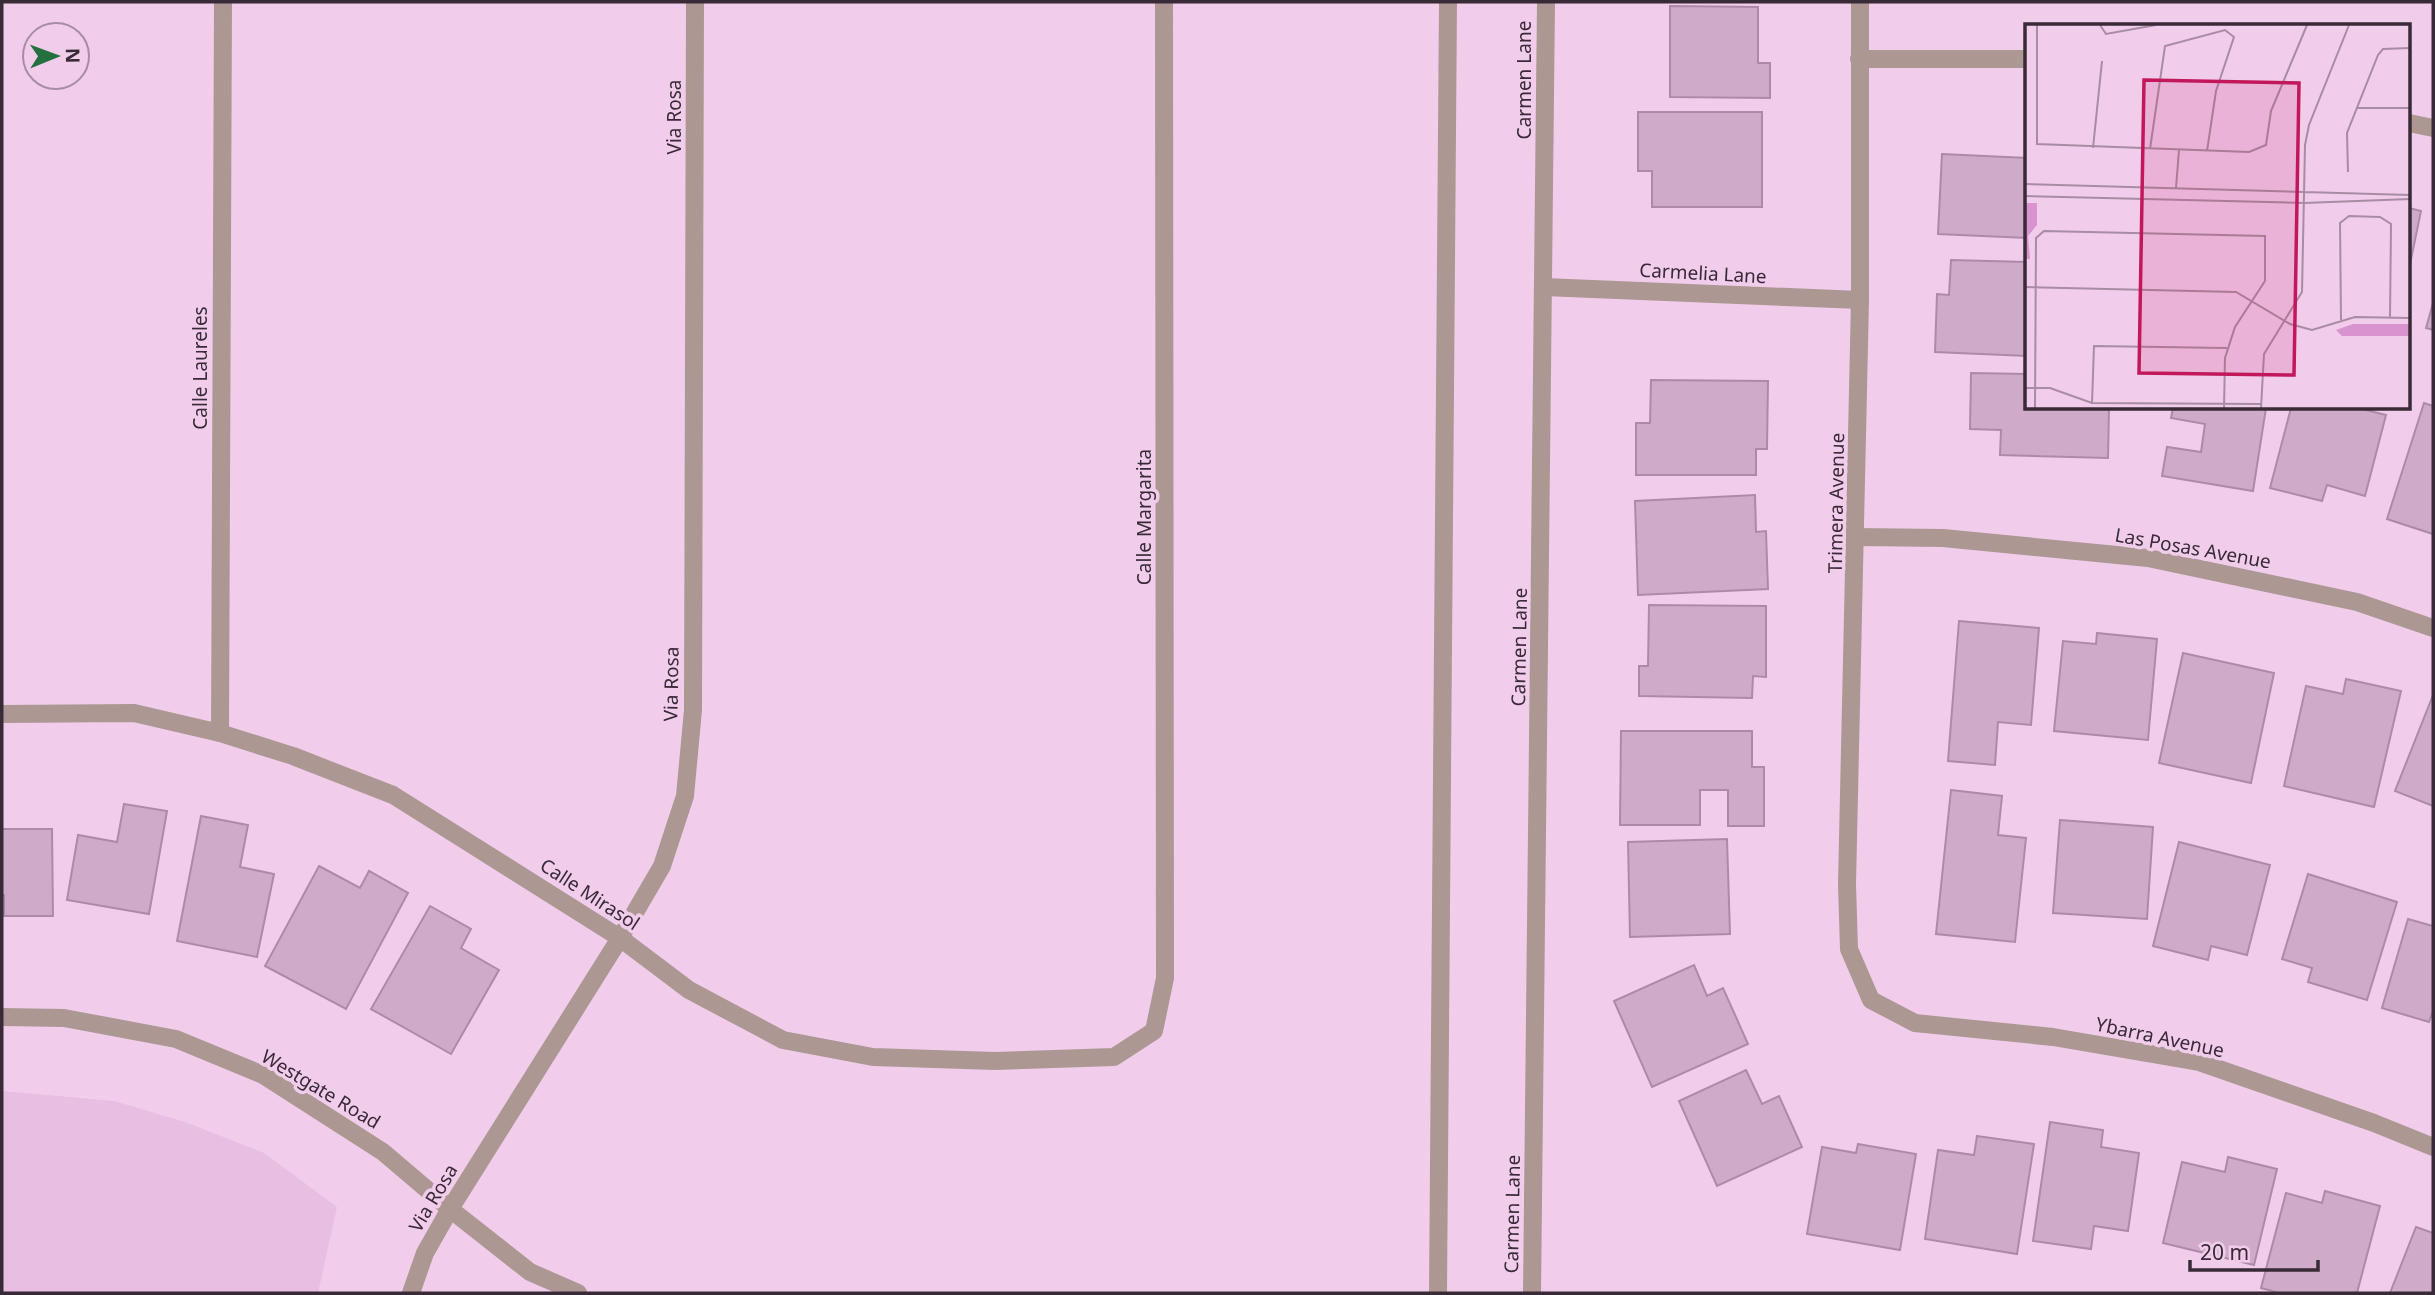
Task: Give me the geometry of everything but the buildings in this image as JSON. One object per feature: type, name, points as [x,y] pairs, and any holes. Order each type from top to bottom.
[{"type":"street","name":"Calle Laureles","points":[[220,733],[223,2]]},
{"type":"street","name":"Via Rosa","points":[[411,1293],[425,1253],[450,1209],[620,938],[662,866],[685,796],[693,710],[695,2]]},
{"type":"street","name":"Calle Margarita","points":[[1154,1031],[1165,978],[1164,2]]},
{"type":"street","points":[[1438,1293],[1448,2]]},
{"type":"street","name":"Carmen Lane","points":[[1532,1293],[1546,2]]},
{"type":"street","name":"Trimera Avenue","points":[[1860,2],[1860,300],[1847,884],[1849,948],[1871,1000]]},
{"type":"street","points":[[1859,59],[2025,59]]},
{"type":"street","points":[[2410,123],[2433,128]]},
{"type":"street","name":"Carmelia Lane","points":[[1544,287],[1860,300]]},
{"type":"street","name":"Las Posas Avenue","points":[[1856,537],[1943,538],[2148,558],[2357,602],[2433,628]]},
{"type":"street","name":"Calle Mirasol","points":[[2,714],[135,713],[220,733],[293,756],[393,795],[620,938],[689,990],[783,1040],[873,1057],[995,1061],[1114,1057],[1154,1031]]},
{"type":"street","name":"Ybarra Avenue","points":[[1871,1000],[1914,1023],[2053,1037],[2199,1062],[2374,1123],[2433,1147]]},
{"type":"street","name":"Westgate Road","points":[[2,1017],[65,1018],[176,1039],[263,1075],[383,1152],[530,1272],[578,1293]]},
{"type":"shaded area","points":[[2,1091],[114,1101],[185,1122],[264,1153],[337,1207],[318,1293],[2,1293]]}]
